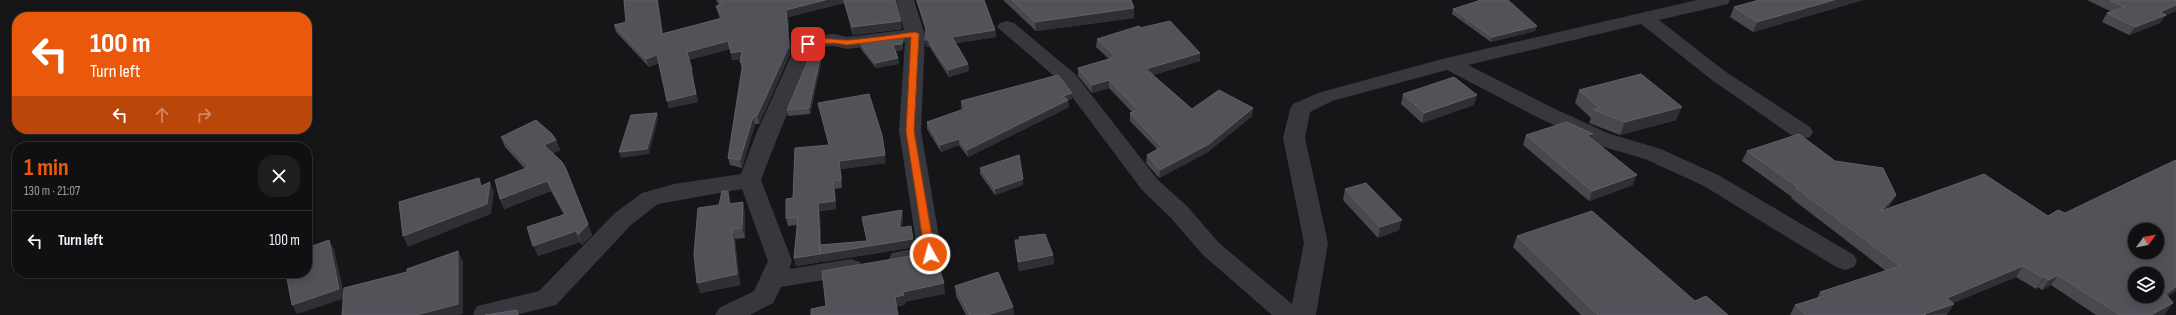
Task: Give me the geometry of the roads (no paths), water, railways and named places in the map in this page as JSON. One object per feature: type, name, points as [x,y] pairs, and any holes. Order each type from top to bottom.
[{"type":"street","points":[[773,278],[789,278],[930,254],[910,131],[915,34],[905,0]]},
{"type":"street","points":[[1303,315],[1316,243],[1294,138],[1300,109],[1325,97],[1448,63],[1721,0]]},
{"type":"street","points":[[1645,18],[1719,76],[1802,132]]},
{"type":"street","points":[[1007,27],[1068,78],[1099,116],[1150,184],[1178,212],[1211,249],[1289,315]]},
{"type":"street","points":[[728,315],[764,297],[780,261],[750,180],[767,134],[802,54],[800,47],[821,41],[834,40],[847,43],[915,34]]},
{"type":"street","points":[[1448,63],[1546,113],[1602,139],[1653,154],[1712,181],[1845,261]]},
{"type":"street","points":[[486,313],[547,298],[623,219],[650,198],[674,192],[750,180]]}]
